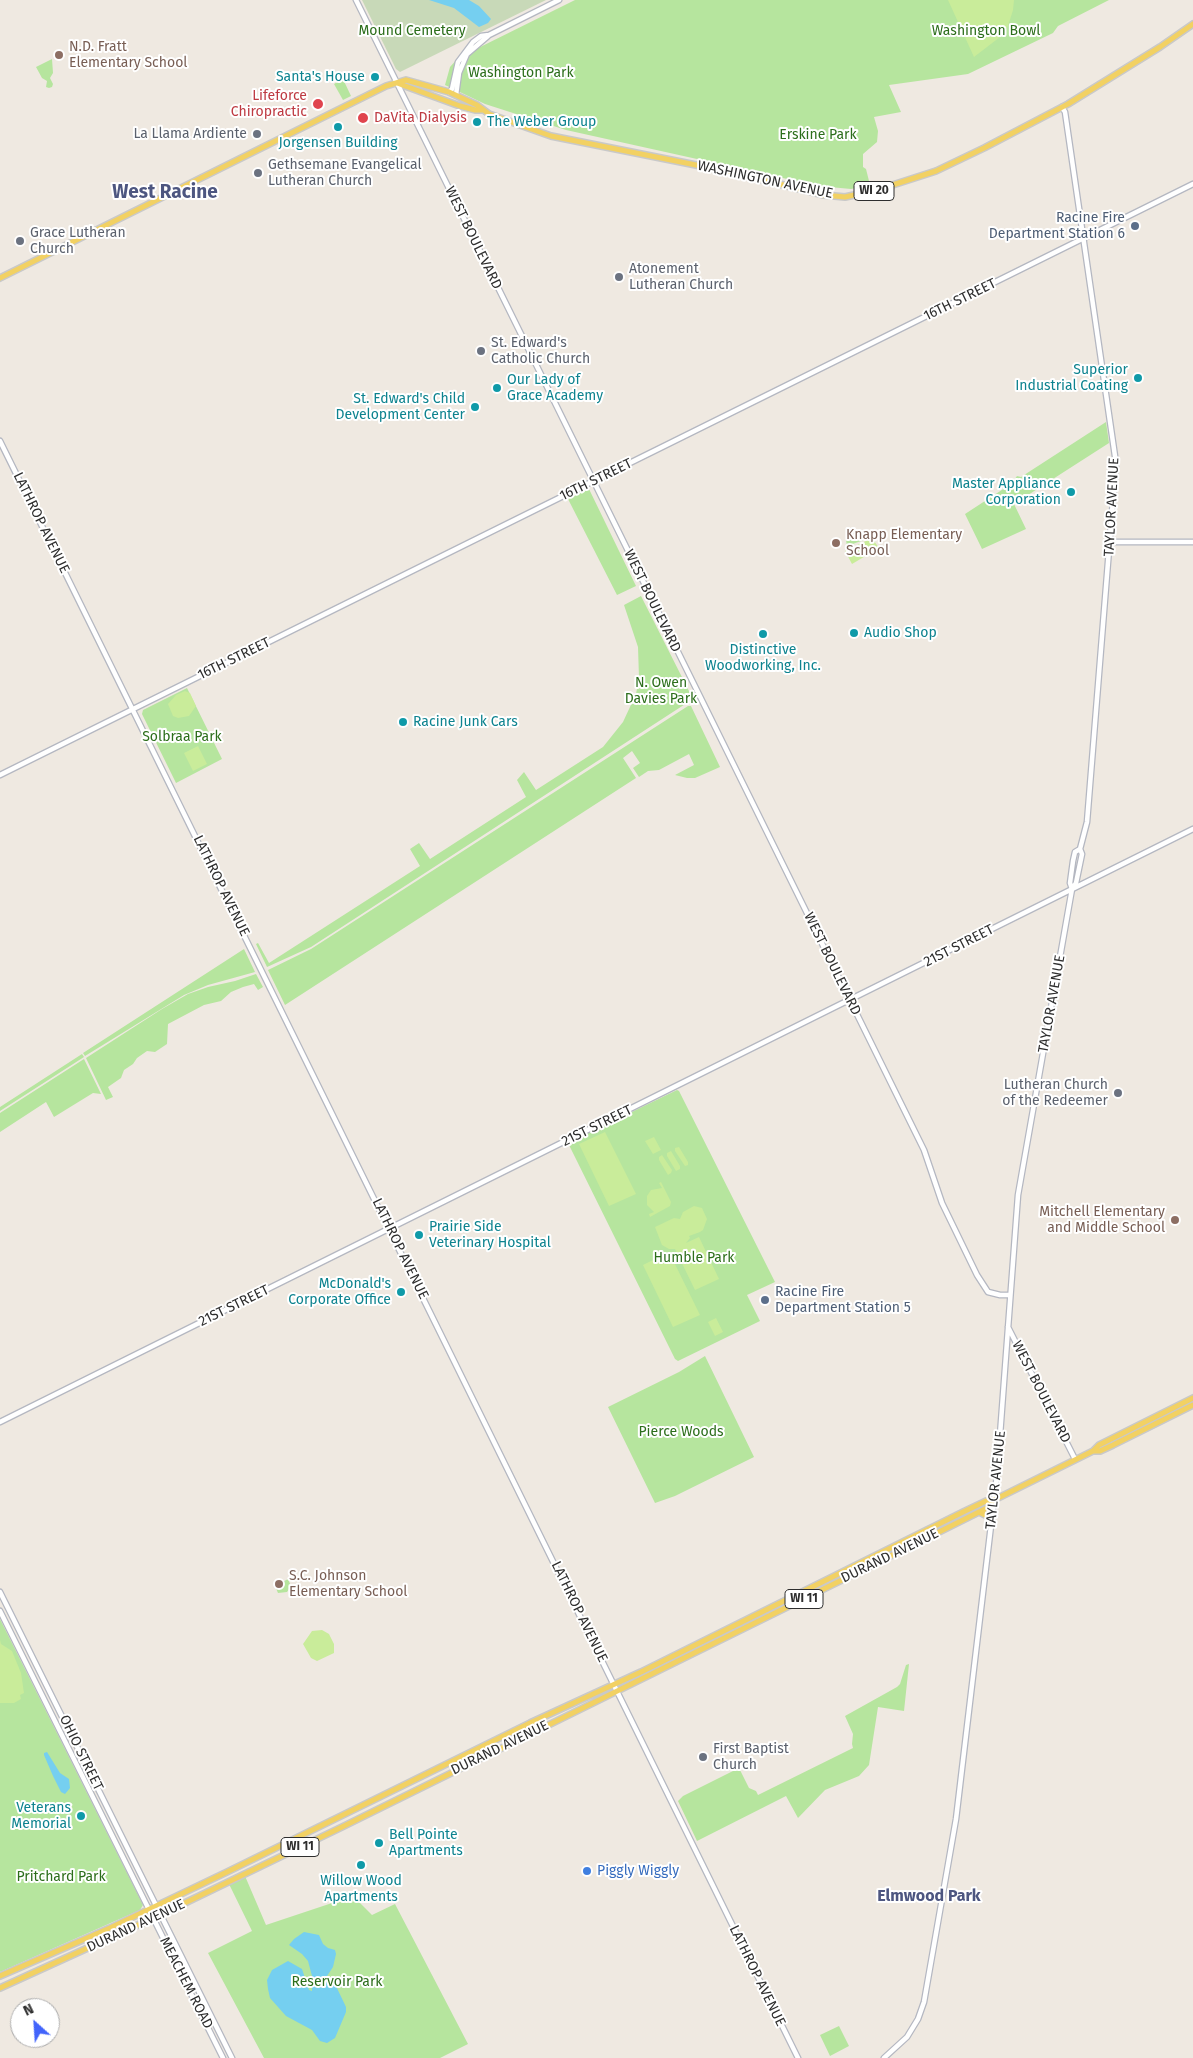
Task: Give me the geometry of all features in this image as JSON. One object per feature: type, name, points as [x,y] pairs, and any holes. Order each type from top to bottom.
[{"type":"main road","name":"WASHINGTON AVENUE","points":[[0,278],[378,90],[406,80],[416,81],[449,92],[476,105],[482,110],[551,136],[838,197],[877,190],[936,171],[1062,107],[1160,48],[1193,24]]},
{"type":"main road","name":"WASHINGTON AVENUE","points":[[396,83],[474,110],[482,110]]},
{"type":"main road","points":[[428,94],[449,98],[456,95]]},
{"type":"main road","name":"DURAND AVENUE","points":[[0,1988],[162,1914],[979,1512],[987,1508],[994,1500],[1093,1451],[1099,1445],[1193,1398]]},
{"type":"main road","name":"DURAND AVENUE","points":[[1093,1451],[1100,1451],[1193,1405]]},
{"type":"main road","name":"DURAND AVENUE","points":[[0,1976],[149,1909],[615,1684],[986,1500],[994,1500]]},
{"type":"main road","points":[[979,1512],[987,1516],[992,1522]]},
{"type":"main road","points":[[549,1724],[556,1716],[556,1711]]},
{"type":"street","name":"WEST BOULEVARD","points":[[356,0],[924,1150],[942,1203],[979,1280],[990,1293],[1010,1295]]},
{"type":"street","points":[[456,95],[462,63],[467,54],[489,35],[559,0]]},
{"type":"street","points":[[449,92],[452,89],[458,62],[466,49],[481,36],[489,35]]},
{"type":"street","name":"TAYLOR AVENUE","points":[[884,2058],[901,2043],[913,2028],[927,1993],[956,1819],[1001,1441],[1018,1195],[1072,889],[1076,883],[1082,854],[1080,849],[1087,820],[1116,463],[1065,112],[1062,107]]},
{"type":"street","name":"16TH STREET","points":[[0,775],[1193,184]]},
{"type":"street","name":"LATHROP AVENUE","points":[[0,441],[798,2058]]},
{"type":"street","points":[[1111,542],[1193,542]]},
{"type":"street","name":"21ST STREET","points":[[0,1422],[1193,829]]},
{"type":"street","name":"WEST BOULEVARD","points":[[1008,1326],[1075,1459]]},
{"type":"street","name":"OHIO STREET","points":[[0,1592],[162,1914]]},
{"type":"street","name":"OHIO STREET","points":[[0,1611],[149,1909]]},
{"type":"street","name":"MEACHEM ROAD","points":[[149,1909],[223,2058]]},
{"type":"street","name":"MEACHEM ROAD","points":[[162,1914],[232,2058]]},
{"type":"street","points":[[185,1981],[193,1977]]},
{"type":"street","points":[[212,2035],[219,2032]]},
{"type":"green space","name":"Mound Cemetery","points":[[362,0],[546,0],[400,72],[396,69]]},
{"type":"green space","points":[[575,0],[1109,0],[1058,26],[1053,33],[968,74],[889,85],[901,112],[874,117],[878,131],[877,142],[863,154],[863,167],[866,169],[870,185],[851,189],[819,186],[566,130],[485,104],[445,85],[450,67],[458,58]]},
{"type":"green space","name":"Washington Bowl","points":[[948,0],[1014,0],[1008,26],[1000,37],[974,57]]},
{"type":"green space","points":[[52,59],[53,73],[50,78],[53,84],[49,88],[46,87],[47,81],[42,78],[36,67]]},
{"type":"green space","points":[[343,79],[351,96],[343,100],[334,84]]},
{"type":"green space","points":[[1106,422],[1109,443],[1014,504],[1026,529],[982,549],[965,514],[1011,484],[1017,476],[1021,477]]},
{"type":"green space","points":[[589,489],[636,586],[617,595],[568,499]]},
{"type":"green space","points":[[861,533],[864,540],[847,546],[846,540]]},
{"type":"green space","points":[[872,538],[879,548],[852,564],[845,551]]},
{"type":"green space","name":"N. Owen Davies Park","points":[[641,596],[693,699],[311,947],[267,967],[256,944],[258,943],[269,963],[420,866],[410,849],[419,843],[430,859],[526,797],[517,780],[524,772],[536,790],[603,747],[623,722],[636,694],[639,678],[638,647],[624,605]]},
{"type":"green space","name":"Solbraa Park","points":[[187,688],[222,759],[176,783],[142,714],[143,710]]},
{"type":"green space","points":[[185,691],[190,693],[196,706],[189,716],[178,718],[173,716],[168,704],[176,695]]},
{"type":"green space","points":[[688,706],[691,706],[720,767],[695,778],[675,775],[694,765],[689,754],[659,770],[648,771],[639,777],[633,768],[640,763],[632,751],[623,758],[636,778],[285,1005],[268,970],[311,949]]},
{"type":"green space","points":[[198,746],[207,764],[193,771],[184,753]]},
{"type":"green space","points":[[244,949],[255,972],[208,985],[184,995],[85,1056],[83,1053]]},
{"type":"green space","points":[[256,974],[263,987],[258,990],[254,984],[243,987],[231,992],[221,1001],[204,1005],[168,1024],[167,1044],[155,1052],[147,1051],[137,1058],[133,1064],[124,1070],[121,1078],[108,1087],[113,1097],[106,1100],[86,1058],[188,994]]},
{"type":"green space","points":[[82,1054],[84,1057],[0,1111],[0,1107]]},
{"type":"green space","points":[[84,1059],[101,1094],[93,1093],[54,1117],[46,1102],[0,1132],[0,1113]]},
{"type":"green space","name":"Humble Park","points":[[677,1090],[775,1282],[747,1295],[760,1321],[678,1361],[675,1359],[569,1145],[570,1142]]},
{"type":"green space","points":[[605,1132],[636,1194],[609,1206],[579,1144]]},
{"type":"green space","points":[[654,1137],[661,1150],[653,1154],[645,1141]]},
{"type":"green space","points":[[679,1147],[688,1165],[685,1166],[675,1151],[675,1148]]},
{"type":"green space","points":[[671,1151],[680,1166],[680,1169],[676,1171],[667,1156],[667,1153]]},
{"type":"green space","points":[[662,1155],[672,1170],[668,1175],[659,1160],[659,1157]]},
{"type":"green space","points":[[661,1182],[671,1202],[670,1206],[650,1217],[649,1214],[654,1212],[647,1205],[647,1196],[651,1190],[662,1188],[659,1183]]},
{"type":"green space","points":[[694,1206],[702,1208],[707,1219],[703,1230],[689,1236],[690,1238],[686,1243],[699,1237],[719,1279],[695,1290],[675,1249],[669,1249],[662,1245],[655,1227],[674,1218],[680,1219],[683,1212]]},
{"type":"green space","points":[[669,1252],[700,1315],[673,1327],[643,1265]]},
{"type":"green space","points":[[716,1318],[723,1332],[715,1336],[708,1322]]},
{"type":"green space","name":"Pierce Woods","points":[[705,1356],[754,1457],[675,1496],[655,1503],[608,1407],[679,1372]]},
{"type":"green space","points":[[288,1579],[291,1586],[287,1592],[278,1593],[275,1586]]},
{"type":"green space","name":"Pritchard Park","points":[[0,1619],[143,1905],[140,1910],[0,1972]]},
{"type":"green space","points":[[322,1630],[329,1634],[334,1644],[334,1653],[317,1661],[311,1658],[303,1644],[312,1631]]},
{"type":"green space","points":[[0,1640],[1,1644],[12,1651],[21,1673],[24,1693],[20,1695],[21,1699],[14,1703],[0,1703]]},
{"type":"green space","points":[[909,1664],[904,1711],[878,1707],[869,1765],[859,1776],[825,1790],[798,1818],[786,1796],[697,1841],[678,1801],[683,1796],[739,1768],[749,1788],[756,1791],[758,1795],[853,1748],[853,1734],[845,1716],[897,1687],[900,1684],[906,1665]]},
{"type":"green space","name":"Reservoir Park","points":[[245,1876],[266,1925],[353,1896],[372,1915],[395,1904],[468,2044],[440,2058],[264,2058],[208,1953],[252,1931],[229,1884]]},
{"type":"green space","points":[[839,2026],[849,2046],[830,2056],[820,2035]]},
{"type":"water","points":[[429,0],[469,0],[479,6],[491,19],[488,23],[479,27],[454,8]]},
{"type":"water","points":[[47,1752],[60,1773],[69,1779],[70,1788],[65,1794],[61,1792],[44,1755]]},
{"type":"water","points":[[304,1932],[319,1935],[323,1944],[335,1950],[336,1954],[333,1967],[327,1976],[335,1984],[346,2007],[346,2012],[335,2038],[327,2043],[320,2041],[312,2030],[286,2016],[270,1998],[268,1989],[267,1980],[272,1970],[288,1961],[302,1969],[309,1990],[312,1991],[312,1976],[308,1961],[289,1945]]},
{"type":"place","name":"N.D. Fratt Elementary School","points":[[59,55]]},
{"type":"place","name":"Santa's House","points":[[375,77]]},
{"type":"place","name":"Lifeforce Chiropractic","points":[[318,104]]},
{"type":"place","name":"DaVita Dialysis","points":[[363,118]]},
{"type":"place","name":"The Weber Group","points":[[477,122]]},
{"type":"place","name":"Jorgensen Building","points":[[338,127]]},
{"type":"place","name":"La Llama Ardiente","points":[[257,134]]},
{"type":"place","name":"Gethsemane Evangelical Lutheran Church","points":[[258,173]]},
{"type":"place","name":"Racine Fire Department Station 6","points":[[1135,226]]},
{"type":"place","name":"Grace Lutheran Church","points":[[20,241]]},
{"type":"place","name":"Atonement Lutheran Church","points":[[619,277]]},
{"type":"place","name":"St. Edward's Catholic Church","points":[[481,351]]},
{"type":"place","name":"Superior Industrial Coating","points":[[1138,378]]},
{"type":"place","name":"Our Lady of Grace Academy","points":[[497,388]]},
{"type":"place","name":"St. Edward's Child Development Center","points":[[475,407]]},
{"type":"place","name":"Master Appliance Corporation","points":[[1071,492]]},
{"type":"place","name":"Knapp Elementary School","points":[[836,543]]},
{"type":"place","name":"Audio Shop","points":[[854,633]]},
{"type":"place","name":"Distinctive Woodworking, Inc.","points":[[763,634]]},
{"type":"place","name":"Racine Junk Cars","points":[[403,722]]},
{"type":"place","name":"Lutheran Church of the Redeemer","points":[[1118,1093]]},
{"type":"place","name":"Mitchell Elementary and Middle School","points":[[1175,1220]]},
{"type":"place","name":"Prairie Side Veterinary Hospital","points":[[419,1235]]},
{"type":"place","name":"McDonald's Corporate Office","points":[[401,1292]]},
{"type":"place","name":"Racine Fire Department Station 5","points":[[765,1300]]},
{"type":"place","name":"S.C. Johnson Elementary School","points":[[279,1584]]},
{"type":"place","name":"First Baptist Church","points":[[703,1757]]},
{"type":"place","name":"Veterans Memorial","points":[[81,1816]]},
{"type":"place","name":"Bell Pointe Apartments","points":[[379,1843]]},
{"type":"place","name":"Willow Wood Apartments","points":[[361,1865]]},
{"type":"place","name":"Piggly Wiggly","points":[[587,1871]]},
{"type":"district","name":"West Racine","points":[[165,193]]},
{"type":"district","name":"Elmwood Park","points":[[929,1897]]},
{"type":"park label","name":"Washington Park","points":[[521,73]]},
{"type":"park label","name":"Erskine Park","points":[[818,135]]}]
